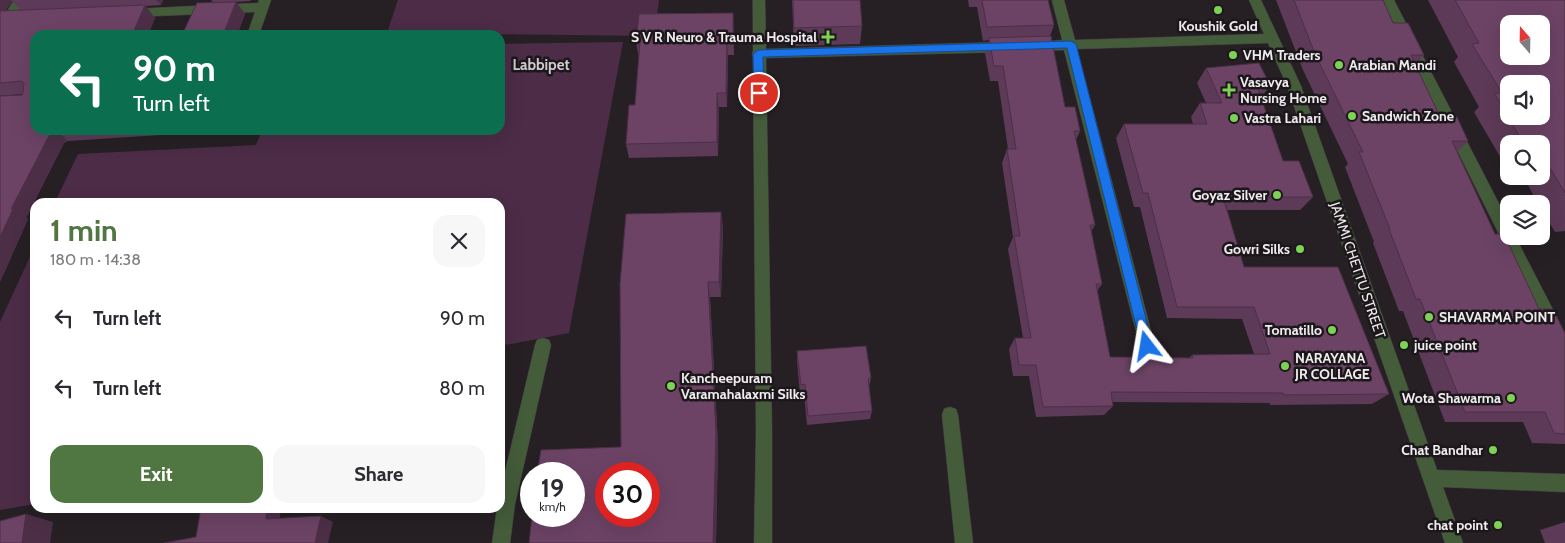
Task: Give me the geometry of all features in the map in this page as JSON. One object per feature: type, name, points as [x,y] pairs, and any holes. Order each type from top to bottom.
[{"type":"street","points":[[4,18],[20,0]]},
{"type":"street","points":[[759,0],[758,54],[764,432],[763,543]]},
{"type":"street","points":[[1058,0],[1071,44],[1147,346]]},
{"type":"street","name":"JAMMI CHETTU STREET","points":[[1255,0],[1294,86],[1454,543]]},
{"type":"street","points":[[1388,0],[1565,349]]},
{"type":"street","points":[[116,13],[264,4],[255,30]]},
{"type":"street","points":[[4,18],[28,17]]},
{"type":"street","points":[[758,54],[1273,38]]},
{"type":"street","points":[[505,512],[543,345]]},
{"type":"street","points":[[950,415],[964,543]]},
{"type":"street","points":[[1431,478],[1565,483]]},
{"type":"street","points":[[501,543],[505,513]]},
{"type":"shaded area","points":[[398,0],[659,0],[654,36],[505,34],[505,30],[388,30]]},
{"type":"shaded area","points":[[623,42],[569,333],[505,345],[505,198],[57,198],[78,154],[256,145],[260,135],[505,135],[505,44]]},
{"type":"shaded area","points":[[30,257],[30,505],[0,510],[0,322]]},
{"type":"building","points":[[793,0],[860,0],[862,26],[794,28]]},
{"type":"building","points":[[982,0],[1048,0],[1054,25],[987,27]]},
{"type":"building","points":[[1294,0],[1383,0],[1393,23],[1408,23],[1424,55],[1411,55],[1440,117],[1457,117],[1468,141],[1452,141],[1495,234],[1500,234],[1500,245],[1509,245],[1539,309],[1553,309],[1565,334],[1565,434],[1554,433],[1545,412],[1465,412],[1420,299],[1416,299],[1359,152],[1363,152],[1315,54]]},
{"type":"building","points":[[1455,0],[1565,0],[1565,193],[1550,168],[1550,135],[1519,135],[1513,125],[1550,125],[1550,75],[1500,75],[1500,90],[1472,44],[1479,43]]},
{"type":"building","points":[[236,2],[225,30],[184,30],[197,3]]},
{"type":"building","points":[[145,5],[134,30],[30,30],[30,135],[49,135],[11,209],[13,209],[0,237],[0,96],[22,95],[24,83],[22,81],[0,83],[0,11]]},
{"type":"building","points":[[733,13],[733,40],[727,40],[726,93],[717,93],[717,142],[626,144],[629,105],[635,105],[640,42],[636,42],[639,14]]},
{"type":"building","points":[[1051,36],[1065,107],[1075,107],[1080,131],[1074,131],[1095,225],[1090,225],[1102,284],[1096,284],[1110,357],[1193,358],[1192,355],[1270,354],[1254,307],[1177,307],[1148,193],[1143,193],[1124,124],[1207,124],[1200,103],[1222,103],[1206,68],[1259,63],[1270,85],[1257,86],[1283,161],[1299,161],[1313,197],[1223,197],[1244,267],[1338,267],[1389,394],[1284,395],[1283,393],[1111,392],[1113,406],[1043,407],[1036,365],[1019,365],[1015,338],[1031,338],[1014,236],[1020,236],[1007,149],[1016,149],[1003,66],[994,66],[989,38]]},
{"type":"building","points":[[1494,93],[1500,93],[1500,103]]},
{"type":"building","points":[[721,212],[719,282],[708,282],[716,433],[713,543],[529,543],[531,527],[585,527],[585,462],[539,462],[541,450],[621,447],[620,284],[626,214]]},
{"type":"building","points":[[866,346],[871,378],[868,379],[872,411],[808,416],[805,384],[801,385],[797,351]]},
{"type":"building","points":[[200,513],[267,513],[266,519],[321,516],[315,543],[164,543],[196,537]]},
{"type":"building","points":[[26,514],[22,543],[0,543],[0,521]]},
{"type":"place","name":"Koushik Gold","points":[[1218,10]]},
{"type":"place","name":"S V R Neuro & Trauma Hospital","points":[[828,37]]},
{"type":"place","name":"VHM Traders","points":[[1233,55]]},
{"type":"place","name":"Arabian Mandi","points":[[1339,65]]},
{"type":"place","name":"Vasavya Nursing Home","points":[[1229,90]]},
{"type":"place","name":"Sandwich Zone","points":[[1352,116]]},
{"type":"place","name":"Vastra Lahari","points":[[1234,118]]},
{"type":"place","name":"Goyaz Silver","points":[[1277,195]]},
{"type":"place","name":"Gowri Silks","points":[[1300,249]]},
{"type":"place","name":"SHAVARMA POINT","points":[[1429,317]]},
{"type":"place","name":"Tomatillo","points":[[1332,330]]},
{"type":"place","name":"juice point","points":[[1404,345]]},
{"type":"place","name":"NARAYANA JR COLLAGE","points":[[1285,366]]},
{"type":"place","name":"Kancheepuram Varamahalaxmi Silks","points":[[671,386]]},
{"type":"place","name":"Wota Shawarma","points":[[1511,398]]},
{"type":"place","name":"Chat Bandhar","points":[[1493,450]]},
{"type":"place","name":"chat point","points":[[1498,525]]},
{"type":"district","name":"Labbipet","points":[[541,65]]},
{"type":"route","points":[[759,93],[758,54],[1071,44],[1147,346]]}]
